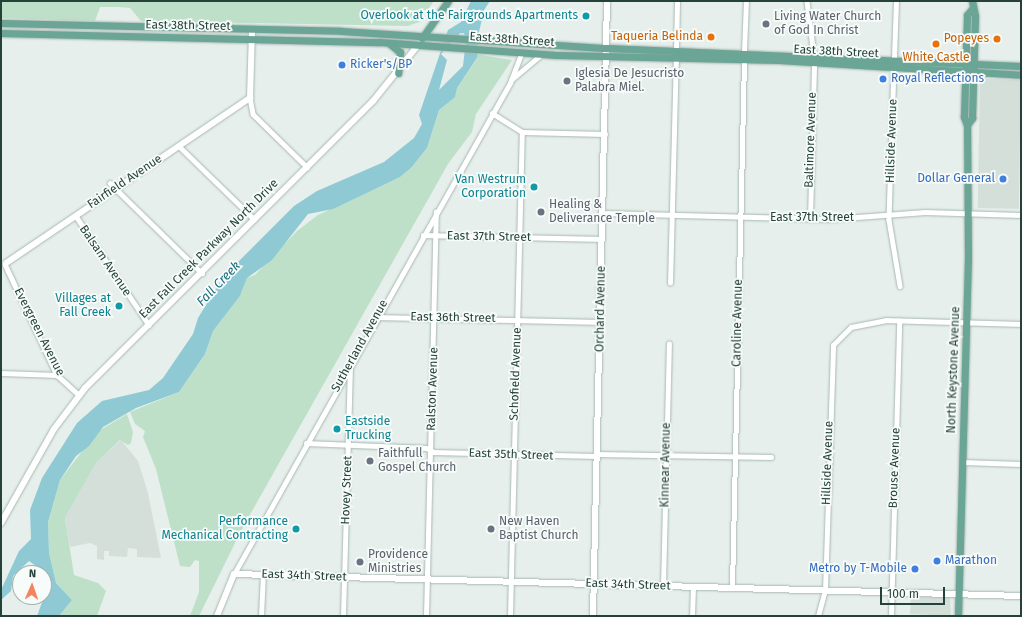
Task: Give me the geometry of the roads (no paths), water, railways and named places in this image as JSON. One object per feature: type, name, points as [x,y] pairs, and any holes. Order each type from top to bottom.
[{"type":"main road","name":"East Fall Creek Parkway North Drive","points":[[1,523],[48,438],[79,395],[202,273],[398,73],[448,1]]},
{"type":"main road","name":"Orchard Avenue","points":[[593,616],[607,1]]},
{"type":"main road","name":"North Keystone Avenue","points":[[967,125],[972,118],[975,16],[972,9],[972,1]]},
{"type":"main road","name":"North Keystone Avenue","points":[[958,616],[968,212],[967,125],[964,117],[965,62],[967,15],[972,9]]},
{"type":"main road","name":"East 38th Street","points":[[1,23],[252,29],[438,36],[512,41],[607,52]]},
{"type":"main road","points":[[250,98],[252,29]]},
{"type":"main road","name":"East 38th Street","points":[[1,33],[380,42],[543,54],[607,52],[814,58],[894,58],[1021,66]]},
{"type":"main road","points":[[380,42],[398,48],[398,73]]},
{"type":"main road","name":"East 38th Street","points":[[814,58],[894,67],[1021,75]]},
{"type":"main road","name":"Fairfield Avenue","points":[[4,265],[250,98]]},
{"type":"main road","name":"East 34th Street","points":[[234,574],[1021,596]]},
{"type":"main road","name":"Sutherland Avenue","points":[[217,616],[234,574]]},
{"type":"street","points":[[670,284],[677,1]]},
{"type":"street","name":"Caroline Avenue","points":[[732,588],[746,1]]},
{"type":"street","name":"Baltimore Avenue","points":[[807,1],[814,58],[810,219]]},
{"type":"street","points":[[894,58],[896,1]]},
{"type":"street","points":[[115,36],[116,26]]},
{"type":"street","name":"Sutherland Avenue","points":[[234,574],[436,210],[511,80],[522,52]]},
{"type":"street","name":"Sutherland Avenue","points":[[511,80],[543,54]]},
{"type":"street","name":"Hillside Avenue","points":[[894,67],[889,216],[900,286]]},
{"type":"street","points":[[250,98],[253,114],[307,167]]},
{"type":"street","points":[[492,113],[522,132],[605,134]]},
{"type":"street","name":"Schofield Avenue","points":[[510,616],[522,132]]},
{"type":"street","points":[[179,146],[254,219]]},
{"type":"street","points":[[110,183],[202,273]]},
{"type":"street","name":"Ralston Avenue","points":[[426,616],[435,318],[436,210]]},
{"type":"street","name":"East 37th Street","points":[[603,213],[810,219],[968,212],[1021,215]]},
{"type":"street","name":"Balsam Avenue","points":[[76,216],[149,325]]},
{"type":"street","name":"East 37th Street","points":[[423,235],[602,239]]},
{"type":"street","name":"Evergreen Avenue","points":[[4,265],[58,375],[79,395]]},
{"type":"street","name":"East 36th Street","points":[[377,317],[600,322]]},
{"type":"street","points":[[899,321],[1021,324]]},
{"type":"street","name":"Hillside Avenue","points":[[825,590],[832,350],[839,339],[853,326],[899,321]]},
{"type":"street","name":"Brouse Avenue","points":[[890,616],[899,321]]},
{"type":"street","name":"Kinnear Avenue","points":[[663,586],[669,344]]},
{"type":"street","name":"Hovey Street","points":[[344,616],[350,364]]},
{"type":"street","points":[[1,373],[58,375]]},
{"type":"street","name":"East 35th Street","points":[[306,444],[348,444],[514,455],[666,454],[771,457]]},
{"type":"street","points":[[962,462],[1021,464]]},
{"type":"street","points":[[261,616],[263,574]]},
{"type":"street","points":[[692,616],[693,587]]},
{"type":"street","points":[[818,616],[825,590]]},
{"type":"water","name":"Fall Creek","points":[[471,1],[490,1],[484,10],[479,32],[477,58],[457,88],[455,97],[439,110],[427,148],[411,168],[400,177],[333,209],[308,214],[272,260],[247,278],[240,296],[213,331],[205,354],[179,392],[136,408],[103,427],[89,446],[76,456],[60,480],[48,522],[49,553],[52,565],[35,565],[29,561],[25,565],[13,565],[19,551],[31,539],[30,510],[42,478],[77,423],[102,401],[149,390],[163,378],[193,334],[198,318],[224,276],[294,206],[317,191],[384,162],[414,138],[422,124],[419,115],[448,30],[461,22]],"holes":[[[460,33],[464,33],[466,40],[463,66],[439,90],[447,60],[441,54]]]},
{"type":"water","name":"Fall Creek","points":[[12,566],[11,591],[1,600],[1,590]]},
{"type":"water","name":"Fall Creek","points":[[52,566],[56,583],[72,600],[59,616],[37,616],[41,605],[52,605]]},
{"type":"place","name":"Overlook at the Fairgrounds Apartments","points":[[586,16]]},
{"type":"place","name":"Living Water Church of God In Christ","points":[[766,24]]},
{"type":"place","name":"Taqueria Belinda","points":[[711,37]]},
{"type":"place","name":"Popeyes","points":[[997,39]]},
{"type":"place","name":"White Castle","points":[[936,44]]},
{"type":"place","name":"Ricker's/BP","points":[[342,65]]},
{"type":"place","name":"Royal Reflections","points":[[883,79]]},
{"type":"place","name":"Iglesia De Jesucristo Palabra Miel.","points":[[567,81]]},
{"type":"place","name":"Dollar General","points":[[1003,179]]},
{"type":"place","name":"Van Westrum Corporation","points":[[534,187]]},
{"type":"place","name":"Healing & Deliverance Temple","points":[[541,212]]},
{"type":"place","name":"Villages at Fall Creek","points":[[119,306]]},
{"type":"place","name":"Eastside Trucking","points":[[337,429]]},
{"type":"place","name":"Faithfull Gospel Church","points":[[370,461]]},
{"type":"place","name":"Performance Mechanical Contracting","points":[[296,529]]},
{"type":"place","name":"New Haven Baptist Church","points":[[491,529]]},
{"type":"place","name":"Marathon","points":[[937,561]]},
{"type":"place","name":"Providence Ministries","points":[[360,562]]},
{"type":"place","name":"Metro by T-Mobile","points":[[915,569]]}]
